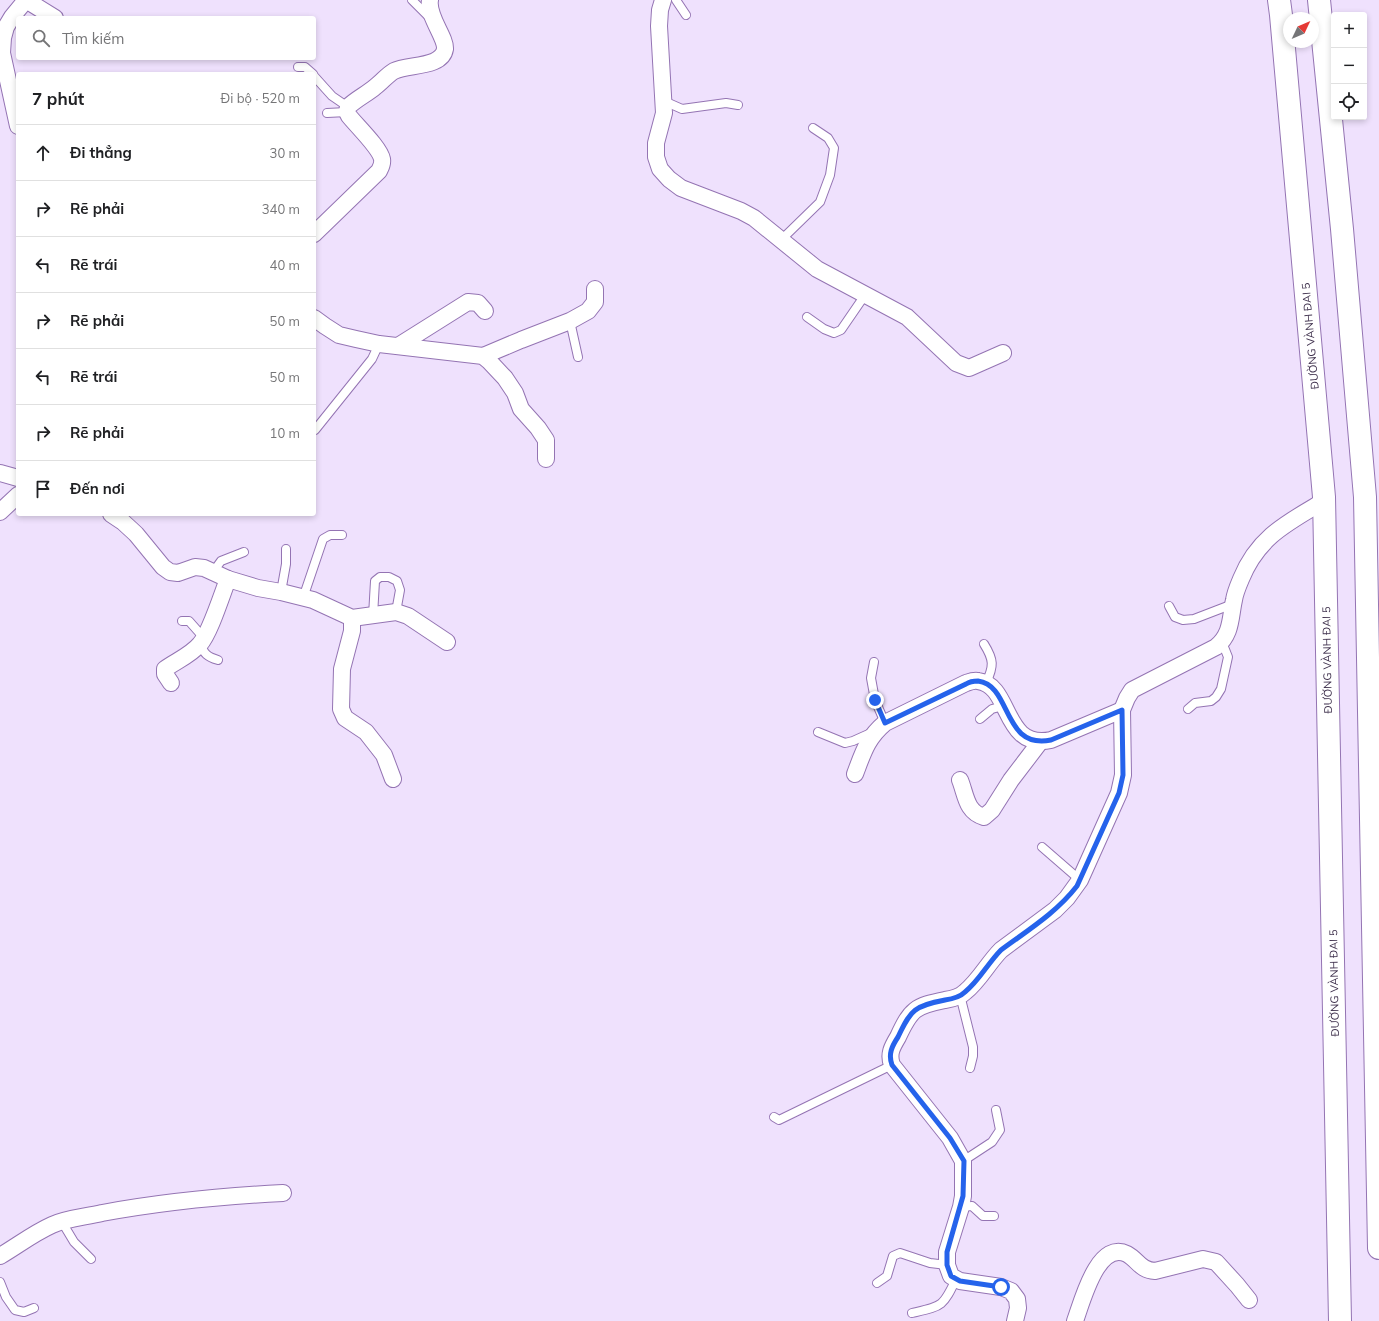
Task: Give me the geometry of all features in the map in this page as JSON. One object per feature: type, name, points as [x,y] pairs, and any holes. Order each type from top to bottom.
[{"type":"main road","name":"ĐƯỜNG VÀNH ĐAI 5","points":[[1279,0],[1324,501],[1340,1321]]},
{"type":"main road","points":[[1319,0],[1342,229],[1372,492],[1379,1248]]},
{"type":"street","points":[[16,108],[13,82],[2,53],[2,38],[9,22],[26,0],[53,16]]},
{"type":"street","points":[[316,232],[379,171],[382,164],[382,158],[378,151],[349,116],[347,109],[393,72],[401,68],[431,63],[444,55],[445,47],[431,11],[430,0]]},
{"type":"street","points":[[663,0],[660,10],[659,26],[664,113],[656,143],[656,157],[660,169],[669,179],[681,188],[741,211],[754,218],[817,269],[907,317],[956,363],[969,368],[1003,353]]},
{"type":"street","points":[[316,319],[339,335],[379,344],[483,356],[570,321],[588,311],[595,302],[595,289]]},
{"type":"street","points":[[398,346],[468,302],[478,303],[485,311]]},
{"type":"street","points":[[483,356],[505,378],[515,393],[521,409],[538,428],[546,440],[546,459]]},
{"type":"street","points":[[0,473],[16,477]]},
{"type":"street","points":[[0,512],[16,497]]},
{"type":"street","points":[[1015,1321],[1018,1308],[1017,1299],[1011,1291],[1001,1287],[960,1281],[951,1276],[947,1265],[947,1252],[961,1207],[963,1196],[964,1161],[950,1138],[892,1065],[890,1060],[891,1050],[906,1019],[915,1010],[926,1004],[954,998],[960,995],[972,986],[1001,950],[1059,906],[1067,898],[1080,880],[1119,793],[1123,775],[1122,710],[1132,690],[1216,647],[1222,642],[1230,627],[1233,604],[1241,578],[1252,558],[1264,542],[1278,529],[1324,501]]},
{"type":"street","points":[[114,516],[136,534],[163,567],[170,572],[178,573],[194,567],[204,568],[228,579],[258,588],[313,600],[352,618],[396,612],[408,616],[447,642]]},
{"type":"street","points":[[171,683],[165,674],[165,669],[194,650],[203,641],[228,579]]},
{"type":"street","points":[[352,618],[352,631],[342,669],[341,708],[345,718],[366,732],[384,755],[393,779]]},
{"type":"street","points":[[855,774],[869,740],[880,727],[966,684],[976,681],[986,683],[994,690],[1019,732],[1029,739],[1040,742],[1051,740],[1122,710]]},
{"type":"street","points":[[960,780],[968,805],[977,815],[984,817],[992,810],[1011,780],[1040,742]]},
{"type":"street","points":[[0,1256],[53,1225],[88,1216],[138,1207],[241,1195],[283,1193]]},
{"type":"street","points":[[1075,1321],[1095,1269],[1102,1259],[1111,1253],[1120,1252],[1128,1255],[1140,1266],[1148,1270],[1155,1271],[1203,1259],[1216,1262],[1249,1300]]},
{"type":"lane","points":[[412,0],[436,23]]},
{"type":"lane","points":[[676,0],[686,15]]},
{"type":"lane","points":[[298,67],[305,67],[310,72]]},
{"type":"lane","points":[[316,78],[332,96],[347,109]]},
{"type":"lane","points":[[664,101],[682,109],[726,103],[738,105]]},
{"type":"lane","points":[[327,113],[347,109]]},
{"type":"lane","points":[[781,240],[820,202],[830,175],[834,148],[828,138],[813,128]]},
{"type":"lane","points":[[807,317],[824,329],[834,333],[841,330],[865,295]]},
{"type":"lane","points":[[570,321],[578,357]]},
{"type":"lane","points":[[316,429],[372,359],[379,344]]},
{"type":"lane","points":[[303,598],[323,539],[330,535],[342,535]]},
{"type":"lane","points":[[281,592],[286,564],[286,549]]},
{"type":"lane","points":[[213,572],[221,561],[244,552]]},
{"type":"lane","points":[[373,616],[375,581],[380,576],[389,577],[397,581],[400,590],[396,612]]},
{"type":"lane","points":[[1170,606],[1175,617],[1183,620],[1194,619],[1233,604]]},
{"type":"lane","points":[[182,621],[189,621],[203,641],[202,650],[209,657],[218,660]]},
{"type":"lane","points":[[1188,709],[1195,703],[1211,702],[1221,689],[1228,657],[1222,642]]},
{"type":"lane","points":[[984,644],[991,655],[992,670],[986,683]]},
{"type":"lane","points":[[818,732],[844,743],[853,741],[880,727],[871,678],[874,662]]},
{"type":"lane","points":[[980,719],[992,709],[1003,706]]},
{"type":"lane","points":[[1042,847],[1080,880]]},
{"type":"lane","points":[[960,995],[973,1047],[973,1056],[970,1068]]},
{"type":"lane","points":[[774,1117],[780,1120],[892,1065]]},
{"type":"lane","points":[[964,1161],[992,1142],[1000,1130],[996,1110]]},
{"type":"lane","points":[[961,1207],[972,1206],[983,1216],[994,1216]]},
{"type":"lane","points":[[62,1222],[74,1242],[91,1259]]},
{"type":"lane","points":[[877,1283],[887,1276],[893,1256],[900,1253],[930,1263],[947,1265]]},
{"type":"lane","points":[[912,1312],[939,1306],[948,1297],[956,1279]]},
{"type":"lane","points":[[0,1282],[6,1297],[15,1310],[24,1312],[34,1308]]},
{"type":"route","points":[[875,700],[885,723],[966,684],[976,681],[986,683],[994,690],[1019,732],[1029,739],[1040,742],[1051,740],[1122,710],[1123,775],[1119,793],[1077,886],[1055,910],[1001,950],[964,994],[954,998],[926,1004],[915,1010],[906,1019],[891,1050],[890,1060],[892,1065],[950,1138],[964,1161],[963,1196],[961,1207],[947,1252],[947,1265],[951,1276],[960,1281],[1001,1287]]}]
